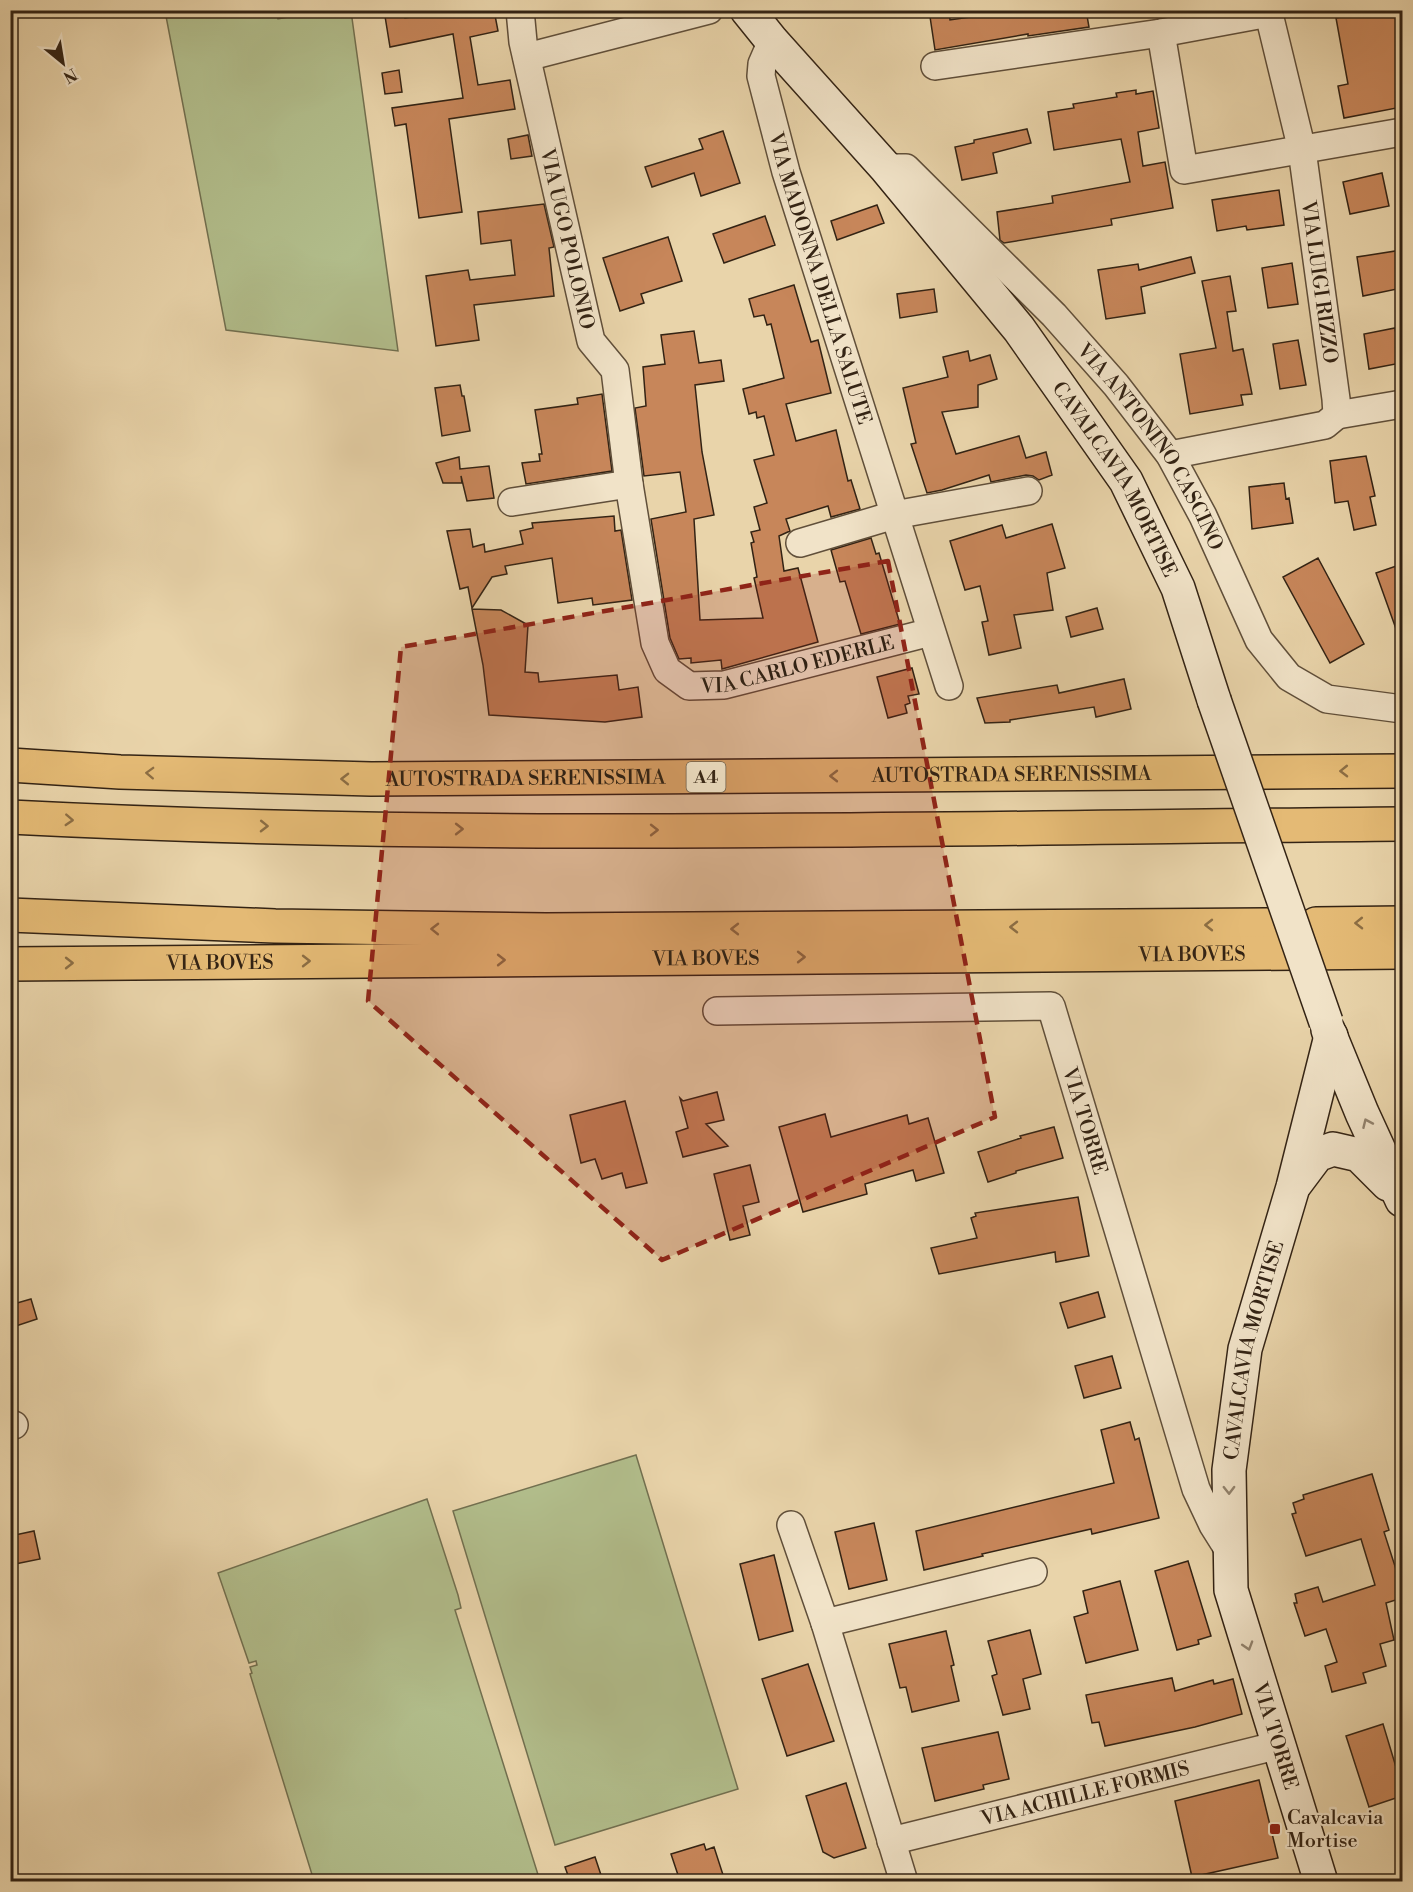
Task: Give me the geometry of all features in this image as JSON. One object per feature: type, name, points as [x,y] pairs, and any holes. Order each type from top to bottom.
[{"type":"highway","name":"AUTOSTRADA SERENISSIMA","points":[[10,765],[120,772],[371,779],[1402,771]]},
{"type":"highway","points":[[10,817],[135,823],[398,829],[709,831],[1402,824]]},
{"type":"highway","name":"VIA BOVES","points":[[10,915],[275,926],[546,930],[1268,925]]},
{"type":"highway","points":[[1316,924],[1402,923]]},
{"type":"highway","name":"VIA BOVES","points":[[10,964],[1402,952]]},
{"type":"street","name":"VIA UGO POLONIO","points":[[520,10],[523,42],[591,341],[615,370],[629,484],[655,643],[667,670]]},
{"type":"street","points":[[527,57],[709,10]]},
{"type":"street","name":"CAVALCAVIA MORTISE","points":[[747,10],[886,168],[1019,329],[1126,481],[1178,588],[1214,700],[1328,1029],[1362,1113],[1401,1198]]},
{"type":"street","points":[[935,66],[1161,33],[1268,12]]},
{"type":"street","name":"VIA LUIGI RIZZO","points":[[1268,12],[1302,150],[1337,415]]},
{"type":"street","points":[[1161,33],[1184,170],[1402,132]]},
{"type":"street","name":"VIA MADONNA DELLA SALUTE","points":[[772,41],[762,64],[761,76],[780,150],[949,686]]},
{"type":"street","name":"VIA ANTONINO CASCINO","points":[[886,168],[906,168],[1045,307],[1116,385],[1170,455],[1203,516],[1259,640],[1289,677],[1327,699],[1402,709]]},
{"type":"street","points":[[1170,455],[1324,425],[1337,415],[1402,404]]},
{"type":"street","points":[[512,502],[629,484]]},
{"type":"street","points":[[800,543],[894,515],[1028,491]]},
{"type":"street","name":"VIA CARLO EDERLE","points":[[667,670],[689,686],[724,684],[931,632]]},
{"type":"street","name":"VIA TORRE","points":[[717,1011],[1051,1006],[1196,1489],[1213,1525],[1230,1552]]},
{"type":"street","name":"CAVALCAVIA MORTISE","points":[[1231,1590],[1229,1470],[1245,1349],[1293,1186],[1328,1029]]},
{"type":"street","name":"CAVALCAVIA MORTISE","points":[[1293,1186],[1317,1155],[1333,1149],[1359,1155],[1401,1198]]},
{"type":"street","points":[[791,1525],[825,1623],[904,1881]]},
{"type":"street","points":[[825,1623],[1034,1572]]},
{"type":"street","name":"VIA TORRE","points":[[1231,1590],[1321,1881]]},
{"type":"street","name":"VIA ACHILLE FORMIS","points":[[891,1841],[1279,1745]]},
{"type":"highlighted area","points":[[888,561],[995,1117],[662,1260],[368,1001],[401,647]]},
{"type":"green space","points":[[165,11],[276,11],[278,19],[321,11],[351,11],[398,351],[226,330]]},
{"type":"green space","points":[[636,1455],[738,1789],[555,1845],[453,1511]]},
{"type":"green space","points":[[427,1499],[458,1595],[461,1608],[455,1610],[540,1881],[314,1881],[250,1674],[252,1673],[250,1667],[257,1665],[256,1661],[249,1663],[218,1573]]},
{"type":"building","points":[[384,10],[404,10],[405,18],[439,13],[438,10],[494,10],[498,31],[470,37],[478,85],[510,80],[515,109],[449,119],[462,212],[419,218],[406,124],[395,126],[392,108],[463,98],[453,34],[390,47]]},
{"type":"building","points":[[929,10],[949,10],[950,20],[998,13],[998,10],[1086,10],[1089,27],[1028,36],[1028,34],[935,50]]},
{"type":"building","points":[[1376,10],[1402,10],[1402,107],[1344,118],[1338,86],[1348,84],[1336,18]]},
{"type":"building","points":[[399,70],[402,92],[385,94],[382,73]]},
{"type":"building","points":[[1136,90],[1136,94],[1153,91],[1159,128],[1138,132],[1143,166],[1165,162],[1173,208],[1111,219],[1112,225],[1004,243],[1000,240],[997,212],[1053,203],[1052,196],[1130,182],[1121,139],[1054,150],[1048,112],[1074,108],[1073,104],[1117,97],[1116,93]]},
{"type":"building","points":[[1027,129],[1031,143],[993,153],[997,173],[962,180],[955,147],[974,143],[974,140]]},
{"type":"building","points":[[723,131],[740,183],[701,196],[694,173],[652,187],[645,167],[703,149],[699,139]]},
{"type":"building","points":[[528,135],[532,156],[511,159],[508,139]]},
{"type":"building","points":[[1382,173],[1389,206],[1350,214],[1343,182]]},
{"type":"building","points":[[1279,190],[1284,225],[1247,230],[1246,226],[1217,231],[1212,200]]},
{"type":"building","points":[[544,204],[554,247],[549,248],[554,296],[474,305],[479,340],[436,346],[426,276],[468,270],[470,280],[515,275],[511,240],[481,244],[478,212]]},
{"type":"building","points":[[877,205],[884,223],[837,240],[831,221]]},
{"type":"building","points":[[765,216],[775,245],[724,263],[713,234]]},
{"type":"building","points":[[668,237],[682,281],[641,294],[644,303],[620,311],[603,258]]},
{"type":"building","points":[[1402,250],[1402,288],[1363,296],[1357,257]]},
{"type":"building","points":[[1191,257],[1195,273],[1141,287],[1145,313],[1106,319],[1098,270],[1138,264],[1139,270]]},
{"type":"building","points":[[1292,263],[1298,304],[1268,308],[1262,268]]},
{"type":"building","points":[[1230,276],[1236,311],[1227,312],[1233,351],[1243,349],[1252,394],[1241,395],[1243,405],[1190,414],[1180,354],[1216,348],[1202,281]]},
{"type":"building","points":[[794,285],[811,342],[818,340],[831,393],[786,404],[796,441],[836,430],[848,481],[851,480],[860,509],[831,517],[828,506],[786,519],[790,531],[779,536],[784,571],[798,568],[818,642],[722,669],[721,660],[691,663],[691,658],[679,659],[670,638],[651,519],[686,512],[680,472],[644,476],[635,408],[646,406],[643,367],[665,364],[661,335],[694,331],[699,363],[721,360],[724,381],[695,385],[702,452],[714,515],[694,519],[700,620],[763,618],[754,578],[757,577],[751,532],[760,530],[754,507],[767,503],[754,460],[774,455],[764,416],[757,418],[756,412],[749,414],[743,389],[784,378],[771,324],[767,325],[764,315],[754,317],[749,299]]},
{"type":"building","points":[[934,289],[937,312],[900,318],[897,294]]},
{"type":"building","points":[[1395,328],[1401,363],[1369,369],[1364,334]]},
{"type":"building","points":[[1298,340],[1306,385],[1280,389],[1273,344]]},
{"type":"building","points":[[968,351],[970,361],[990,355],[997,379],[978,385],[978,407],[942,412],[956,454],[1019,436],[1026,458],[1046,452],[1052,475],[1039,480],[1026,475],[991,482],[989,475],[927,493],[911,444],[916,443],[903,388],[948,377],[943,357]]},
{"type":"building","points":[[460,385],[470,431],[442,436],[435,388]]},
{"type":"building","points":[[602,394],[612,471],[526,484],[522,463],[540,461],[539,454],[542,454],[535,410],[578,404],[577,398]]},
{"type":"building","points":[[1366,456],[1375,496],[1370,497],[1376,525],[1354,530],[1348,501],[1335,503],[1330,461]]},
{"type":"building","points":[[459,457],[460,469],[489,466],[494,498],[467,501],[461,476],[462,483],[443,483],[436,463]]},
{"type":"building","points":[[1284,483],[1293,523],[1252,529],[1249,487]]},
{"type":"building","points":[[614,516],[615,531],[621,530],[632,600],[593,605],[592,598],[558,603],[552,558],[505,566],[507,574],[492,577],[472,608],[468,587],[460,589],[447,531],[470,529],[473,547],[484,544],[485,552],[523,544],[520,531],[533,528],[532,523]]},
{"type":"building","points":[[1052,524],[1065,568],[1047,573],[1053,610],[1014,615],[1021,648],[989,655],[982,622],[988,621],[980,586],[965,590],[950,541],[1002,525],[1006,538]]},
{"type":"building","points":[[871,538],[876,554],[879,553],[900,624],[861,634],[845,581],[840,582],[831,550]]},
{"type":"building","points":[[1318,558],[1364,644],[1330,663],[1283,577]]},
{"type":"building","points":[[1402,564],[1402,640],[1400,640],[1376,573]]},
{"type":"building","points":[[1097,608],[1103,629],[1071,637],[1066,617]]},
{"type":"building","points":[[472,609],[501,610],[528,625],[525,672],[538,673],[539,682],[617,675],[619,690],[638,687],[642,717],[605,722],[489,715],[483,665]]},
{"type":"building","points":[[912,668],[919,694],[908,696],[910,703],[905,705],[907,713],[888,718],[877,677]]},
{"type":"building","points":[[1124,679],[1131,709],[1096,717],[1094,707],[1010,720],[1010,722],[985,723],[977,698],[1057,685],[1059,693]]},
{"type":"building","points":[[717,1092],[724,1120],[706,1124],[728,1146],[683,1157],[676,1132],[688,1128],[680,1098],[683,1101]]},
{"type":"building","points":[[625,1101],[647,1183],[626,1188],[622,1173],[602,1179],[595,1159],[581,1163],[570,1115]]},
{"type":"building","points":[[825,1114],[831,1137],[907,1115],[909,1124],[928,1118],[944,1173],[916,1181],[913,1170],[865,1184],[867,1194],[803,1212],[779,1127]]},
{"type":"building","points":[[1054,1127],[1063,1158],[1016,1171],[1016,1173],[988,1182],[978,1152],[1021,1138],[1020,1136]]},
{"type":"building","points":[[750,1165],[759,1202],[743,1206],[750,1235],[730,1240],[714,1174]]},
{"type":"building","points":[[1078,1197],[1089,1256],[1056,1262],[1055,1252],[939,1274],[931,1248],[977,1238],[971,1218],[976,1216],[975,1213]]},
{"type":"building","points":[[1098,1292],[1105,1317],[1068,1328],[1060,1303]]},
{"type":"building","points":[[31,1299],[37,1319],[10,1328],[10,1305]]},
{"type":"building","points":[[1112,1356],[1121,1388],[1084,1398],[1075,1366]]},
{"type":"building","points":[[1130,1422],[1135,1440],[1139,1438],[1159,1518],[1092,1534],[1091,1529],[924,1570],[916,1531],[1114,1483],[1101,1430]]},
{"type":"building","points":[[1372,1474],[1389,1530],[1384,1532],[1402,1588],[1402,1598],[1386,1603],[1394,1640],[1380,1644],[1386,1666],[1363,1673],[1366,1683],[1332,1692],[1325,1666],[1337,1662],[1326,1629],[1305,1636],[1294,1603],[1297,1603],[1295,1594],[1318,1587],[1323,1602],[1375,1585],[1361,1539],[1306,1556],[1292,1514],[1296,1513],[1293,1503],[1304,1499],[1303,1495]]},
{"type":"building","points":[[874,1523],[887,1580],[849,1589],[835,1532]]},
{"type":"building","points":[[34,1531],[40,1559],[10,1565],[10,1536]]},
{"type":"building","points":[[774,1555],[793,1631],[759,1640],[740,1564]]},
{"type":"building","points":[[1188,1561],[1211,1636],[1198,1640],[1199,1644],[1177,1650],[1155,1571]]},
{"type":"building","points":[[1120,1581],[1138,1650],[1086,1663],[1074,1617],[1088,1613],[1083,1591]]},
{"type":"building","points":[[1030,1630],[1041,1674],[1023,1679],[1030,1709],[1003,1715],[992,1676],[997,1674],[988,1641]]},
{"type":"building","points":[[946,1631],[959,1701],[912,1712],[906,1687],[900,1688],[889,1644]]},
{"type":"building","points":[[808,1664],[834,1741],[787,1756],[762,1679]]},
{"type":"building","points":[[1172,1678],[1175,1691],[1213,1680],[1214,1684],[1233,1679],[1242,1714],[1195,1727],[1105,1746],[1099,1722],[1092,1723],[1086,1695]]},
{"type":"building","points":[[1383,1724],[1402,1787],[1402,1796],[1369,1807],[1346,1736]]},
{"type":"building","points":[[998,1732],[1009,1779],[983,1785],[984,1789],[935,1801],[922,1748]]},
{"type":"building","points":[[1259,1780],[1278,1858],[1192,1877],[1175,1801]]},
{"type":"building","points":[[846,1783],[866,1848],[834,1858],[823,1852],[806,1796]]},
{"type":"building","points":[[704,1844],[706,1850],[714,1847],[725,1881],[680,1881],[671,1854]]},
{"type":"building","points":[[595,1857],[603,1881],[570,1881],[565,1867]]},
{"type":"place","name":"Cavalcavia Mortise","points":[[1275,1829]]}]
